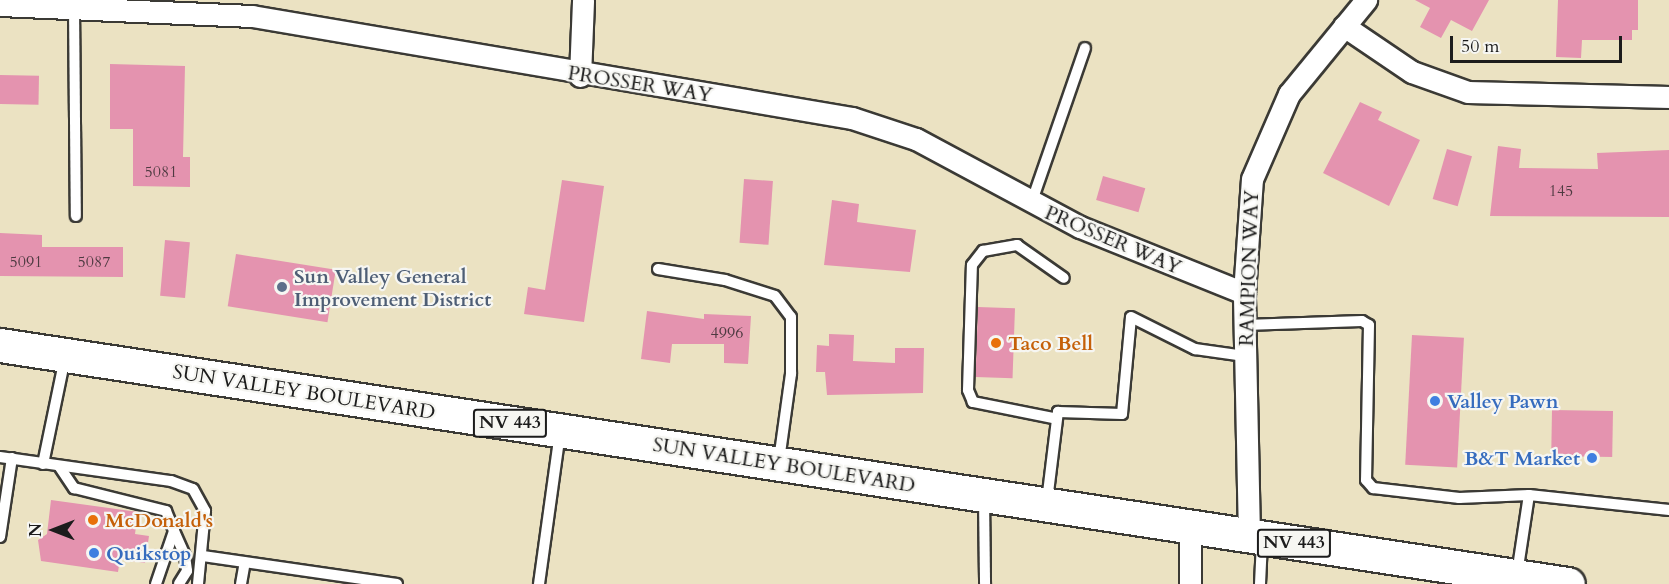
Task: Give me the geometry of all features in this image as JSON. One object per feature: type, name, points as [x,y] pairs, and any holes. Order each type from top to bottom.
[{"type":"main road","name":"SUN VALLEY BOULEVARD","points":[[0,345],[1568,584]]},
{"type":"street","points":[[580,76],[583,0]]},
{"type":"street","name":"RAMPION WAY","points":[[1255,537],[1245,356],[1244,293],[1248,208],[1258,157],[1289,93],[1366,0]]},
{"type":"street","name":"PROSSER WAY","points":[[0,4],[230,7],[580,76],[861,121],[916,139],[1031,204],[1244,293]]},
{"type":"street","points":[[1344,26],[1412,72],[1468,92],[1669,97]]},
{"type":"street","points":[[1190,526],[1190,584]]},
{"type":"lane","points":[[74,6],[71,171],[76,216]]},
{"type":"lane","points":[[1031,204],[1085,48]]},
{"type":"lane","points":[[1053,418],[973,402],[968,390],[972,265],[983,250],[1017,245],[1064,278]]},
{"type":"lane","points":[[658,270],[724,280],[775,296],[791,317],[791,374],[779,464]]},
{"type":"lane","points":[[1047,505],[1053,418],[1058,412],[1122,414],[1131,317],[1195,349],[1245,356]]},
{"type":"lane","points":[[1245,325],[1362,321],[1369,325],[1366,480],[1373,488],[1459,498],[1529,495],[1669,510]]},
{"type":"lane","points":[[43,464],[66,355]]},
{"type":"lane","points":[[539,584],[561,431]]},
{"type":"lane","points":[[0,457],[171,481],[193,489],[205,511],[203,556],[198,584]]},
{"type":"lane","points":[[0,537],[2,506],[12,459]]},
{"type":"lane","points":[[60,466],[74,488],[166,511],[185,556],[187,571],[179,584]]},
{"type":"lane","points":[[984,495],[985,584]]},
{"type":"lane","points":[[1517,576],[1529,495]]},
{"type":"lane","points":[[156,584],[174,531]]},
{"type":"lane","points":[[1255,537],[1260,584]]},
{"type":"lane","points":[[203,556],[397,584]]},
{"type":"lane","points":[[241,584],[245,562]]},
{"type":"building","points":[[1415,0],[1489,0],[1472,31],[1451,20],[1441,38],[1420,27],[1430,8]]},
{"type":"building","points":[[1558,0],[1638,0],[1638,30],[1632,30],[1632,40],[1582,40],[1581,58],[1556,57]]},
{"type":"building","points":[[110,64],[185,66],[183,157],[190,157],[190,187],[133,186],[133,129],[110,129]]},
{"type":"building","points":[[0,75],[39,76],[38,105],[0,104]]},
{"type":"building","points":[[1360,102],[1382,112],[1378,120],[1420,140],[1389,206],[1323,173]]},
{"type":"building","points":[[1498,146],[1521,149],[1519,168],[1598,169],[1597,153],[1669,150],[1669,217],[1490,216]]},
{"type":"building","points":[[1447,149],[1472,156],[1458,206],[1433,199]]},
{"type":"building","points":[[1103,176],[1145,188],[1138,212],[1096,200]]},
{"type":"building","points":[[744,179],[773,181],[768,245],[740,243]]},
{"type":"building","points":[[562,180],[604,186],[584,322],[524,314],[528,287],[545,290]]},
{"type":"building","points":[[832,200],[859,204],[857,222],[916,230],[910,272],[824,265]]},
{"type":"building","points":[[0,233],[42,235],[42,247],[123,247],[123,277],[0,276]]},
{"type":"building","points":[[165,240],[190,242],[185,298],[160,296]]},
{"type":"building","name":"Sun Valley General Improvement District","points":[[236,254],[336,270],[327,322],[228,306]]},
{"type":"building","name":"Taco Bell","points":[[978,307],[1015,308],[1013,378],[976,377]]},
{"type":"building","points":[[647,311],[704,319],[704,314],[751,316],[748,364],[724,363],[724,344],[672,344],[670,363],[641,359]]},
{"type":"building","points":[[829,334],[854,335],[853,361],[895,363],[895,348],[924,348],[923,393],[827,395],[825,372],[816,372],[817,345],[829,346]]},
{"type":"building","name":"Valley Pawn","points":[[1412,335],[1464,338],[1457,468],[1405,465]]},
{"type":"building","points":[[1552,410],[1613,411],[1612,457],[1551,456]]},
{"type":"building","points":[[51,500],[138,512],[135,534],[149,536],[145,563],[120,559],[118,572],[41,561],[38,540],[47,534]]},
{"type":"place","name":"Sun Valley General Improvement District","points":[[282,287]]},
{"type":"place","name":"Taco Bell","points":[[996,343]]},
{"type":"place","name":"Valley Pawn","points":[[1435,401]]},
{"type":"place","name":"B&T Market","points":[[1592,458]]},
{"type":"place","name":"McDonald's","points":[[93,520]]},
{"type":"place","name":"Quikstop","points":[[94,553]]}]
